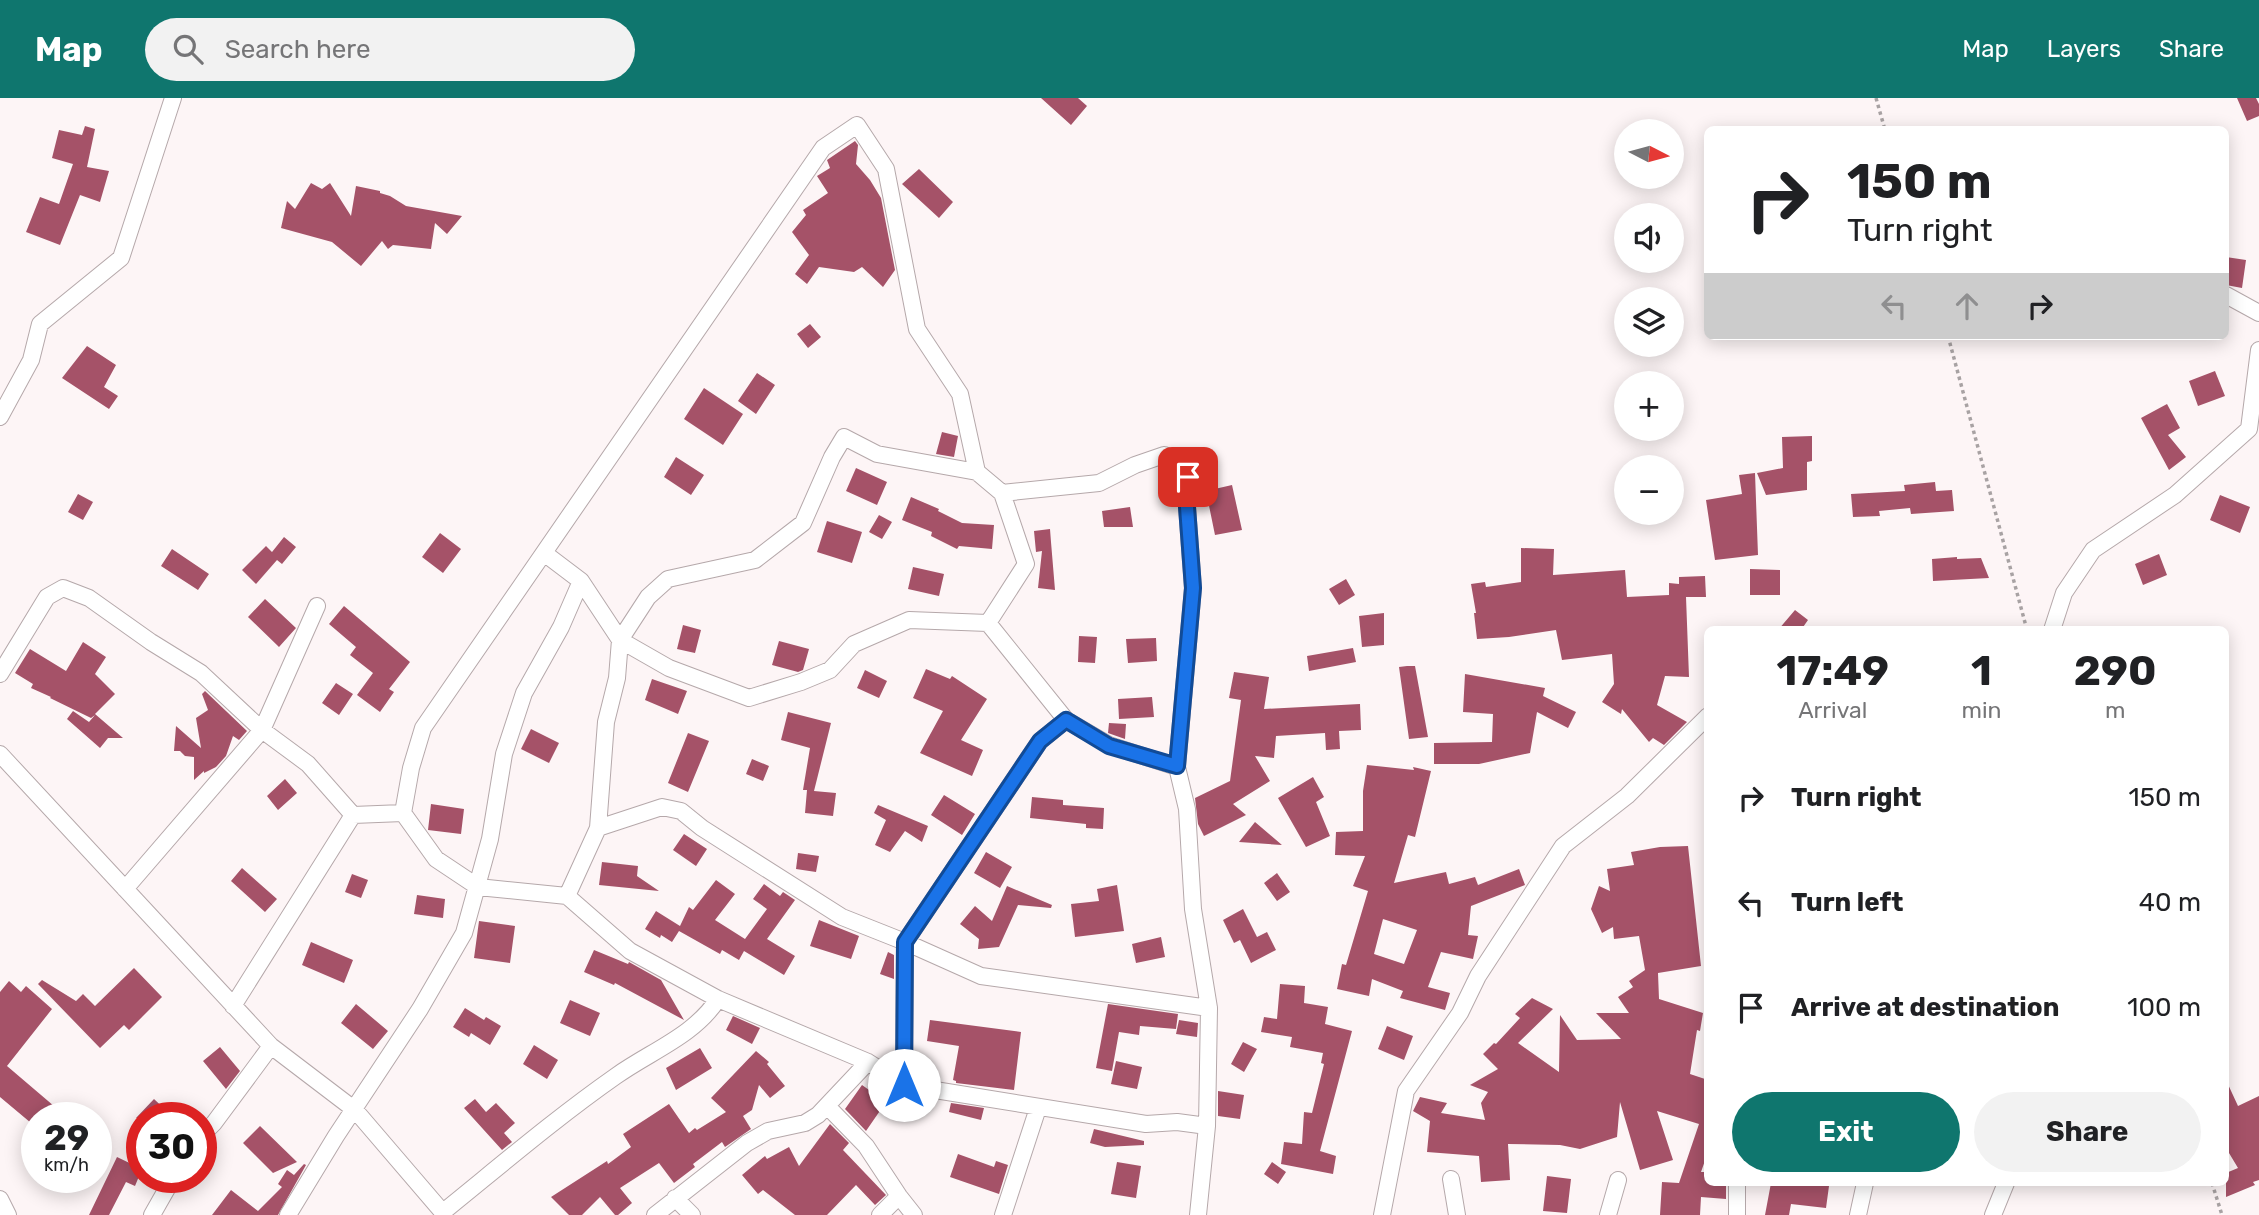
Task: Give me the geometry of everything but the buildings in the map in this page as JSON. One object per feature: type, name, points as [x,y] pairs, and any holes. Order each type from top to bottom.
[{"type":"street","points":[[0,417],[31,360],[40,324],[121,258],[173,98]]},
{"type":"street","points":[[977,472],[960,394],[917,329],[886,169],[857,125],[823,148],[423,728],[411,768],[403,813],[436,859],[478,887],[567,896],[630,951],[718,999],[868,1062],[904,1085],[1146,1124],[1177,1122],[1207,1126]]},
{"type":"street","points":[[2229,297],[2259,313]]},
{"type":"street","points":[[2053,626],[2064,593],[2093,550],[2175,495],[2249,429],[2259,350]]},
{"type":"street","points":[[567,896],[598,828],[606,722],[617,678],[620,640],[648,597],[668,579],[755,560],[803,523],[832,457],[844,437],[877,454],[977,472],[1002,493],[1026,564],[989,624]]},
{"type":"street","points":[[1002,493],[1099,483],[1164,454],[1183,461],[1188,477],[1187,507],[1193,588],[1177,766],[1187,809],[1193,909],[1209,1008],[1207,1126],[1198,1215]]},
{"type":"street","points":[[544,553],[581,581],[620,640],[669,668],[749,698],[802,682],[830,670],[854,644],[909,620],[989,624],[1066,720],[1109,746],[1177,766]]},
{"type":"street","points":[[288,1215],[336,1136],[420,1009],[464,933],[490,839],[504,754],[516,717],[524,693],[561,627],[581,581]]},
{"type":"street","points":[[0,674],[47,597],[63,588],[89,598],[201,673],[262,730],[308,764],[354,815]]},
{"type":"street","points":[[125,889],[262,730],[317,606]]},
{"type":"street","points":[[904,1085],[905,942],[1040,741],[1066,720]]},
{"type":"street","points":[[1382,1215],[1406,1091],[1460,1013],[1478,976],[1563,846],[1627,796],[1704,720]]},
{"type":"street","points":[[0,754],[271,1046],[355,1110],[444,1214],[550,1125],[605,1084],[694,1028],[708,1015],[718,999]]},
{"type":"street","points":[[598,828],[662,807],[681,811],[702,828],[842,917],[981,976],[1209,1008]]},
{"type":"street","points":[[354,815],[403,813]]},
{"type":"street","points":[[233,1006],[354,815]]},
{"type":"street","points":[[217,1119],[271,1046]]},
{"type":"street","points":[[655,1215],[747,1143],[768,1131],[805,1123],[818,1115],[868,1062]]},
{"type":"street","points":[[827,1106],[866,1146],[914,1215]]},
{"type":"street","points":[[1003,1215],[1038,1108]]},
{"type":"street","points":[[1451,1179],[1457,1215]]},
{"type":"street","points":[[1608,1215],[1618,1180]]},
{"type":"street","points":[[1737,1186],[1737,1215]]},
{"type":"street","points":[[1857,1215],[1864,1186]]},
{"type":"street","points":[[1993,1215],[2005,1186]]},
{"type":"street","points":[[152,1215],[164,1193]]},
{"type":"street","points":[[880,1215],[899,1196]]},
{"type":"street","points":[[675,1198],[692,1215]]},
{"type":"street","points":[[0,1199],[8,1215]]},
{"type":"path","points":[[1876,98],[1884,126]]},
{"type":"path","points":[[1949,340],[2026,626]]},
{"type":"path","points":[[2213,1186],[2222,1215]]},
{"type":"route","points":[[904,1085],[905,942],[1040,741],[1066,720],[1109,746],[1177,766],[1193,588],[1187,507],[1188,477]]}]
